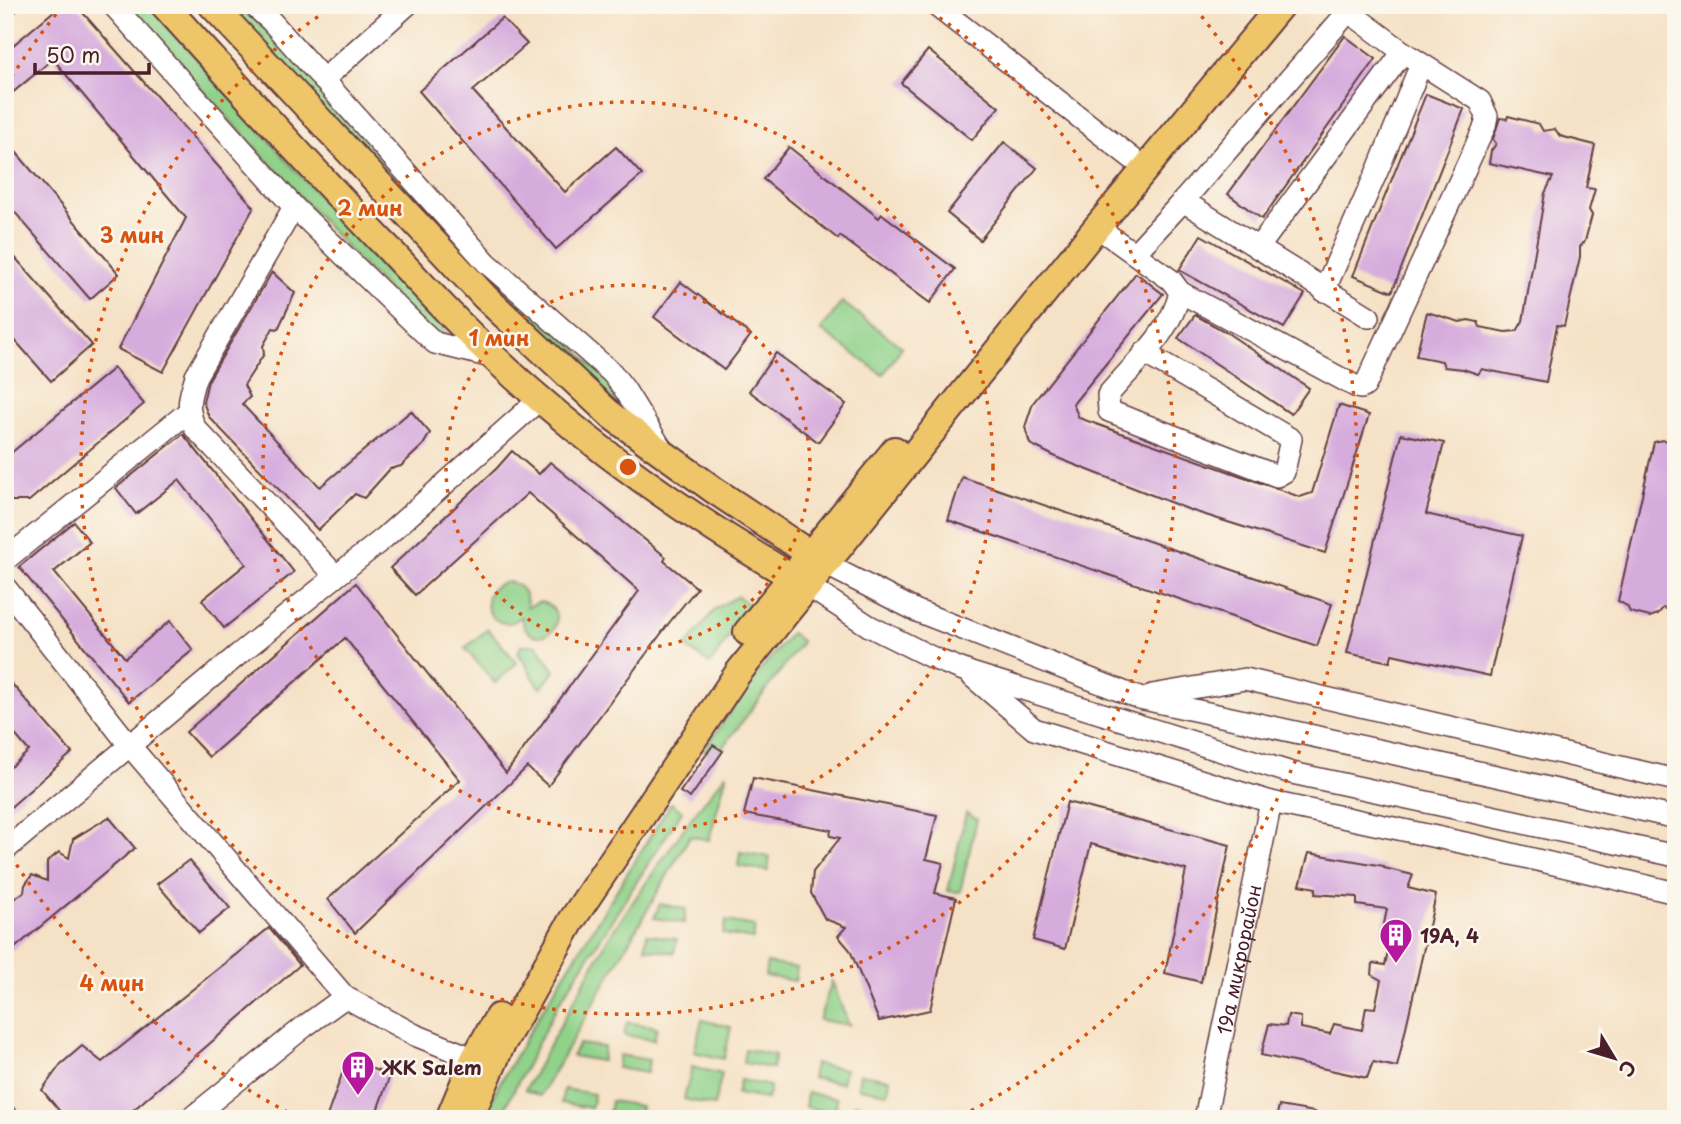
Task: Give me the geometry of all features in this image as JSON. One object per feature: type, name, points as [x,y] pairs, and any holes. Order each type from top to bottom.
[{"type":"main road","points":[[164,5],[305,162],[459,324],[540,399],[591,441],[686,509],[799,581]]},
{"type":"main road","points":[[212,5],[485,297],[613,417],[819,559]]},
{"type":"main road","points":[[819,559],[1133,159],[1260,5]]},
{"type":"main road","points":[[449,1119],[572,920],[799,581],[1281,5]]},
{"type":"main road","points":[[469,1119],[483,1063]]},
{"type":"street","points":[[113,5],[294,207],[435,343],[498,359]]},
{"type":"street","points":[[253,5],[271,21],[486,262],[612,373],[666,455]]},
{"type":"street","points":[[323,80],[407,5]]},
{"type":"street","points":[[934,5],[1133,159]]},
{"type":"street","points":[[1097,227],[1171,280],[1180,292],[1361,388],[1365,386],[1485,126],[1487,116],[1480,101],[1412,58],[1344,8],[1183,201],[1135,253]]},
{"type":"street","points":[[1258,248],[1412,58]]},
{"type":"street","points":[[1324,290],[1379,167],[1412,58]]},
{"type":"street","points":[[1183,201],[1369,317]]},
{"type":"street","points":[[294,207],[196,376],[188,412],[195,428],[335,576]]},
{"type":"street","points":[[1144,352],[1291,439],[1284,472],[1277,476],[1110,411],[1108,395],[1177,308],[1180,292]]},
{"type":"street","points":[[5,850],[394,529],[540,399]]},
{"type":"street","points":[[5,560],[188,412]]},
{"type":"street","points":[[819,559],[917,611],[1139,698],[1676,818]]},
{"type":"street","points":[[799,581],[869,626],[935,659],[966,671],[1292,773],[1676,856]]},
{"type":"street","points":[[5,587],[130,746],[345,997],[415,1035],[483,1063]]},
{"type":"street","points":[[966,671],[1034,729],[1271,802],[1474,845],[1676,893]]},
{"type":"street","points":[[1139,698],[1245,679],[1676,780]]},
{"type":"street","name":"19а микрорайон","points":[[1205,1119],[1271,802]]},
{"type":"street","points":[[190,1119],[345,997]]},
{"type":"green space","points":[[125,5],[149,5],[384,270],[455,341],[427,329],[355,257]]},
{"type":"green space","points":[[225,5],[236,5],[248,11],[611,385],[632,417],[491,295]]},
{"type":"green space","points":[[842,302],[902,347],[883,375],[821,330]]},
{"type":"green space","points":[[510,582],[523,591],[527,607],[540,602],[554,610],[556,623],[548,634],[532,635],[524,627],[522,617],[510,622],[500,622],[493,617],[488,609],[490,592],[497,585]]},
{"type":"green space","points":[[738,596],[749,605],[748,609],[710,664],[686,647],[715,609]]},
{"type":"green space","points":[[488,629],[517,663],[495,683],[465,648]]},
{"type":"green space","points":[[791,633],[802,642],[715,758],[704,750],[753,679]]},
{"type":"green space","points":[[521,645],[537,645],[555,671],[541,688],[518,654]]},
{"type":"green space","points":[[727,773],[709,840],[690,836],[540,1096],[525,1090],[610,935],[692,817]]},
{"type":"green space","points":[[671,803],[682,811],[557,1006],[499,1119],[484,1119],[498,1086],[541,1012]]},
{"type":"green space","points":[[966,813],[977,819],[960,892],[948,891]]},
{"type":"green space","points":[[740,852],[770,857],[768,871],[738,866]]},
{"type":"green space","points":[[660,904],[686,909],[684,923],[654,918]]},
{"type":"green space","points":[[726,921],[755,926],[753,939],[723,934]]},
{"type":"green space","points":[[647,934],[677,939],[674,953],[645,948]]},
{"type":"green space","points":[[767,963],[797,968],[795,981],[765,976]]},
{"type":"green space","points":[[832,981],[849,1025],[819,1020]]},
{"type":"green space","points":[[702,1020],[731,1027],[724,1059],[694,1052]]},
{"type":"green space","points":[[627,1022],[657,1027],[654,1040],[624,1035]]},
{"type":"green space","points":[[579,1044],[604,1047],[602,1061],[572,1056]]},
{"type":"green space","points":[[745,1049],[775,1055],[772,1068],[743,1063]]},
{"type":"green space","points":[[619,1055],[649,1060],[647,1073],[617,1068]]},
{"type":"green space","points":[[815,1064],[845,1069],[842,1083],[812,1078]]},
{"type":"green space","points":[[692,1067],[722,1074],[714,1106],[684,1099]]},
{"type":"green space","points":[[860,1074],[890,1079],[888,1093],[858,1088]]},
{"type":"green space","points":[[740,1080],[770,1086],[767,1099],[737,1094]]},
{"type":"green space","points":[[564,1089],[594,1094],[591,1108],[561,1103]]},
{"type":"green space","points":[[807,1093],[837,1098],[835,1112],[805,1107]]},
{"type":"green space","points":[[611,1101],[641,1106],[639,1119],[609,1114]]},
{"type":"green space","points":[[855,1104],[884,1109],[883,1119],[852,1117]]},
{"type":"building","points":[[61,5],[76,5],[254,207],[163,372],[118,349],[186,218],[53,59],[5,99],[5,52]]},
{"type":"building","points":[[502,18],[527,44],[473,91],[565,192],[616,147],[642,175],[556,249],[419,91]]},
{"type":"building","points":[[1345,36],[1376,59],[1262,219],[1228,194]]},
{"type":"building","points":[[928,50],[999,107],[972,140],[901,83]]},
{"type":"building","points":[[1426,94],[1464,109],[1392,292],[1353,276]]},
{"type":"building","points":[[1508,116],[1539,124],[1543,131],[1555,129],[1560,136],[1595,145],[1586,188],[1595,189],[1589,210],[1592,215],[1585,241],[1580,247],[1564,326],[1557,325],[1546,382],[1482,369],[1478,374],[1444,367],[1442,361],[1416,356],[1427,312],[1460,322],[1478,322],[1480,327],[1505,332],[1517,331],[1523,321],[1545,193],[1553,177],[1489,163],[1491,151],[1496,144],[1493,139],[1500,118],[1507,119]]},
{"type":"building","points":[[5,139],[119,274],[90,299],[5,201]]},
{"type":"building","points":[[1004,142],[1037,168],[980,240],[947,213]]},
{"type":"building","points":[[789,147],[879,218],[882,214],[955,269],[930,303],[840,236],[838,239],[763,179]]},
{"type":"building","points":[[1201,235],[1305,294],[1284,328],[1179,270]]},
{"type":"building","points":[[5,246],[92,345],[51,381],[5,329]]},
{"type":"building","points":[[272,272],[295,293],[278,329],[273,328],[263,346],[264,354],[244,385],[250,397],[242,404],[320,487],[411,411],[430,433],[423,445],[401,466],[390,469],[364,498],[355,494],[318,530],[209,417],[203,402],[208,381]]},
{"type":"building","points":[[1136,273],[1163,294],[1073,404],[1079,418],[1300,497],[1312,493],[1339,405],[1369,415],[1325,553],[1190,510],[1060,459],[1030,444],[1025,427],[1033,403]]},
{"type":"building","points":[[681,282],[751,335],[724,370],[654,317]]},
{"type":"building","points":[[1195,315],[1226,332],[1309,388],[1291,414],[1178,338]]},
{"type":"building","points":[[776,353],[846,404],[818,442],[749,391]]},
{"type":"building","points":[[114,368],[144,404],[29,501],[5,501],[5,458]]},
{"type":"building","points":[[183,434],[294,572],[224,628],[202,600],[246,564],[179,480],[136,514],[116,488]]},
{"type":"building","points":[[1401,434],[1444,443],[1426,514],[1522,536],[1490,676],[1392,654],[1390,662],[1347,653]]},
{"type":"building","points":[[1654,442],[1676,442],[1676,593],[1672,610],[1663,608],[1650,617],[1630,612],[1627,606],[1618,601]]},
{"type":"building","points":[[512,451],[539,474],[550,462],[666,557],[664,561],[697,588],[548,786],[527,767],[355,933],[328,899],[460,780],[345,638],[209,757],[186,732],[356,583],[506,773],[639,591],[528,493],[415,595],[390,568]]},
{"type":"building","points":[[962,477],[1332,604],[1317,646],[948,520]]},
{"type":"building","points":[[74,522],[90,542],[54,572],[125,658],[170,621],[193,650],[129,702],[19,567]]},
{"type":"building","points":[[5,676],[72,753],[5,812],[5,772],[29,751],[5,723]]},
{"type":"building","points":[[713,745],[723,751],[690,798],[680,792]]},
{"type":"building","points":[[753,778],[937,815],[926,859],[943,863],[935,893],[956,898],[930,1010],[879,1021],[850,950],[838,936],[846,927],[825,919],[811,893],[813,872],[840,838],[830,836],[831,830],[744,814]]},
{"type":"building","points":[[1067,802],[1230,845],[1201,982],[1165,973],[1186,870],[1091,844],[1065,949],[1033,940]]},
{"type":"building","points":[[109,817],[135,848],[5,956],[5,894],[14,899],[24,892],[32,875],[47,881],[47,862],[59,852],[69,858],[73,839]]},
{"type":"building","name":"19А, 4","points":[[1309,853],[1384,866],[1413,875],[1408,888],[1436,895],[1397,1067],[1373,1062],[1367,1078],[1261,1055],[1269,1024],[1286,1026],[1288,1015],[1301,1017],[1301,1028],[1330,1034],[1334,1024],[1362,1030],[1366,1007],[1375,1008],[1381,980],[1372,975],[1373,963],[1385,965],[1392,935],[1382,934],[1387,909],[1357,905],[1357,897],[1315,894],[1316,888],[1300,885]]},
{"type":"building","points":[[189,860],[230,908],[199,933],[157,884]]},
{"type":"building","points":[[269,928],[300,965],[123,1119],[66,1119],[42,1090],[61,1064],[82,1046],[102,1062]]},
{"type":"building","name":"ЖК Salem","points":[[347,1060],[390,1075],[374,1119],[326,1119]]},
{"type":"building","points":[[1279,1106],[1315,1112],[1315,1119],[1276,1119]]},
{"type":"place","name":"19А, 4","points":[[1396,965]]},
{"type":"place","name":"ЖК Salem","points":[[358,1097]]}]
